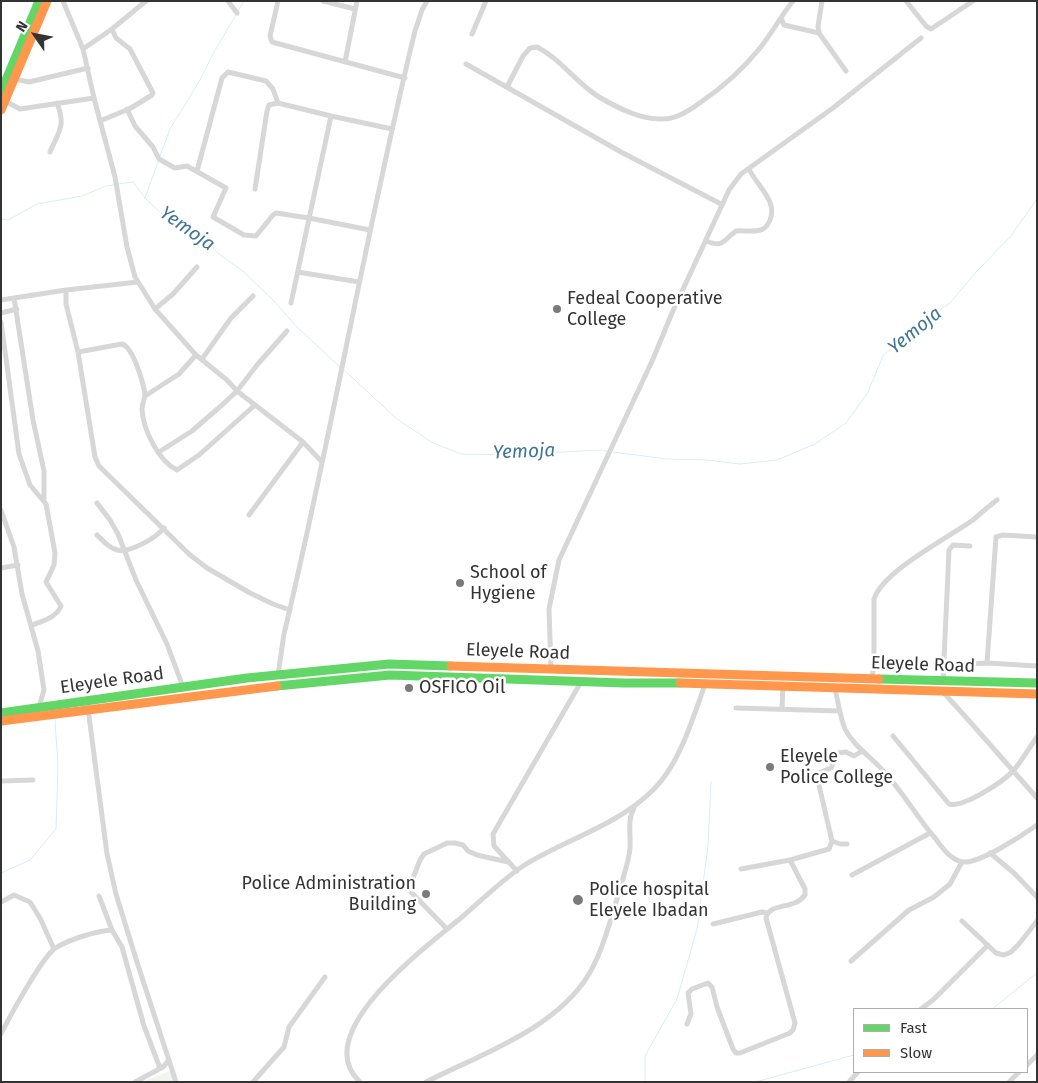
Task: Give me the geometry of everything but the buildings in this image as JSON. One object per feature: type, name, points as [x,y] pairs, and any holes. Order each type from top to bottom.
[{"type":"main road","points":[[1,110],[5,101],[7,80],[39,1]]},
{"type":"main road","points":[[1,92],[47,1]]},
{"type":"main road","points":[[389,664],[390,675]]},
{"type":"main road","name":"Eleyele Road","points":[[1,713],[83,706],[183,687],[389,664],[551,670],[707,679],[783,687],[1037,694]]},
{"type":"main road","name":"Eleyele Road","points":[[83,706],[106,709],[248,689],[390,675],[581,681],[872,679],[1037,683]]},
{"type":"main road","name":"Eleyele Road","points":[[1,721],[44,709]]},
{"type":"street","points":[[63,1],[83,49],[118,190],[132,271],[138,282],[155,308],[196,355],[227,380],[237,391],[303,442],[322,462]]},
{"type":"street","points":[[83,49],[112,29],[146,1]]},
{"type":"street","points":[[228,1],[236,13]]},
{"type":"street","points":[[278,1],[270,36],[272,42],[404,78]]},
{"type":"street","points":[[323,1],[355,8]]},
{"type":"street","points":[[345,62],[357,1]]},
{"type":"street","points":[[278,675],[283,642],[340,381],[392,129],[414,31],[427,1]]},
{"type":"street","points":[[472,34],[486,1]]},
{"type":"street","points":[[508,87],[523,56],[530,48],[537,47],[559,62],[585,87],[600,97],[639,116],[658,119],[670,118],[692,108],[734,76],[760,48],[793,1]]},
{"type":"street","points":[[822,1],[818,26],[819,33],[846,71]]},
{"type":"street","points":[[906,1],[930,29],[973,1]]},
{"type":"street","points":[[781,18],[784,25],[819,33]]},
{"type":"street","points":[[100,121],[127,109],[153,93],[130,49],[116,38],[112,29]]},
{"type":"street","points":[[551,670],[549,609],[556,571],[563,550],[706,241],[721,204],[734,182],[749,169],[833,108],[921,38]]},
{"type":"street","points":[[466,64],[621,152],[721,204]]},
{"type":"street","points":[[7,80],[28,82],[88,68]]},
{"type":"street","points":[[197,171],[221,80],[225,74],[228,72],[239,73],[263,79],[273,89],[278,103]]},
{"type":"street","points":[[5,101],[20,109],[94,98]]},
{"type":"street","points":[[50,152],[62,123],[62,115],[57,103]]},
{"type":"street","points":[[255,189],[269,105],[278,103],[392,129]]},
{"type":"street","points":[[127,109],[135,126],[153,147],[160,160],[175,168],[187,166],[226,188],[213,217],[244,235],[256,236],[276,213],[370,230]]},
{"type":"street","points":[[291,303],[331,116]]},
{"type":"street","points":[[706,241],[716,245],[724,243],[736,231],[762,230],[767,227],[773,212],[772,204],[754,180],[749,169]]},
{"type":"street","points":[[155,308],[173,294],[197,267]]},
{"type":"street","points":[[298,272],[359,282]]},
{"type":"street","points":[[1,300],[138,282]]},
{"type":"street","points":[[66,290],[66,304],[78,352],[95,457],[99,466],[189,554],[206,568],[250,593],[290,610]]},
{"type":"street","points":[[202,359],[232,318],[253,296]]},
{"type":"street","points":[[14,298],[33,420],[44,471],[44,500],[55,553],[54,565],[46,582],[61,606],[56,614],[32,625]]},
{"type":"street","points":[[1,313],[17,309]]},
{"type":"street","points":[[1,322],[19,454],[30,485],[44,500]]},
{"type":"street","points":[[159,452],[192,432],[237,391],[287,331]]},
{"type":"street","points":[[78,352],[122,344],[130,349],[145,396],[142,409],[145,428],[150,441],[167,464],[176,470],[199,455],[255,405]]},
{"type":"street","points":[[145,396],[179,374],[196,355]]},
{"type":"street","points":[[249,515],[303,442]]},
{"type":"street","points":[[872,679],[874,662],[874,598],[878,589],[906,565],[973,519],[997,500]]},
{"type":"street","points":[[97,503],[110,520],[167,644],[183,687]]},
{"type":"street","points":[[1,510],[18,565],[22,594],[32,625],[44,690],[44,709]]},
{"type":"street","points":[[98,535],[110,547],[116,550],[123,550],[149,541],[164,528]]},
{"type":"street","points":[[987,663],[996,537],[998,535],[1037,537]]},
{"type":"street","points":[[943,682],[950,550],[953,545],[970,546]]},
{"type":"street","points":[[1,568],[18,565]]},
{"type":"street","points":[[944,665],[987,663],[1037,666]]},
{"type":"street","points":[[360,1082],[352,1073],[348,1054],[350,1037],[365,1007],[382,987],[447,929],[517,871],[548,852],[609,823],[636,805],[654,789],[667,773],[680,750],[707,679]]},
{"type":"street","points":[[517,871],[494,846],[493,834],[581,681]]},
{"type":"street","points":[[782,709],[783,687]]},
{"type":"street","points":[[834,689],[845,729],[862,751],[886,773],[949,856],[962,862],[971,861],[990,854],[1037,825]]},
{"type":"street","points":[[943,692],[1037,798]]},
{"type":"street","points":[[83,706],[106,854],[116,894],[176,1082]]},
{"type":"street","points":[[736,708],[840,710]]},
{"type":"street","points":[[894,736],[949,804],[955,806],[977,795],[1013,771],[1037,737]]},
{"type":"street","points":[[741,869],[790,860],[829,849],[832,841],[818,781],[821,772],[831,768],[838,753],[846,752],[854,756],[862,751]]},
{"type":"street","points":[[1,781],[33,780]]},
{"type":"street","points":[[426,1082],[541,1024],[562,1006],[584,980],[595,960],[622,883],[630,851],[630,819],[636,805]]},
{"type":"street","points":[[852,875],[930,833]]},
{"type":"street","points":[[832,841],[847,844]]},
{"type":"street","points":[[447,929],[411,892],[410,886],[424,854],[447,844],[455,843],[463,845],[468,851],[477,855],[508,862]]},
{"type":"street","points":[[990,854],[1014,873],[1037,897]]},
{"type":"street","points":[[687,1024],[692,1014],[688,993],[692,989],[708,984],[712,986],[716,1007],[733,1049],[736,1052],[740,1053],[790,1033],[793,1030],[795,1023],[766,920],[767,913],[772,909],[796,903],[805,895],[805,889],[790,860]]},
{"type":"street","points":[[851,961],[910,910],[934,897],[950,884],[962,862]]},
{"type":"street","points":[[1,902],[14,895],[28,900],[40,918],[54,949]]},
{"type":"street","points":[[99,896],[112,930],[124,952],[144,1026],[160,1068]]},
{"type":"street","points":[[713,924],[762,912],[767,913]]},
{"type":"street","points":[[962,921],[999,955],[1007,954],[1037,921]]},
{"type":"street","points":[[1,1034],[37,972],[54,949],[96,932],[112,930]]},
{"type":"street","points":[[922,1008],[933,1000],[988,945]]},
{"type":"street","points":[[253,1082],[284,1047],[289,1028],[325,977]]},
{"type":"street","points":[[135,1082],[165,1066],[169,1060],[166,1052]]},
{"type":"street","points":[[1028,1064],[1037,1055]]},
{"type":"street","points":[[1009,1082],[1018,1073]]},
{"type":"shaded area","points":[[172,1070],[179,1082],[142,1082]]},
{"type":"waterway","points":[[238,11],[244,1]]},
{"type":"waterway","points":[[160,156],[170,129],[236,15]]},
{"type":"waterway","points":[[145,198],[158,162]]},
{"type":"waterway","name":"Yemoja","points":[[118,184],[133,182],[145,198],[168,220],[204,238],[219,254],[244,272],[297,327],[341,368]]},
{"type":"waterway","name":"Yemoja","points":[[1,219],[8,220],[37,204],[82,196],[106,186],[114,185]]},
{"type":"waterway","name":"Yemoja","points":[[613,452],[667,459],[707,460],[740,464],[777,460],[815,444],[846,423],[868,392],[883,356],[913,329],[950,303],[976,272],[1010,237],[1037,199]]},
{"type":"waterway","name":"Yemoja","points":[[344,370],[397,419],[433,443],[462,454],[510,455],[600,450],[609,452]]},
{"type":"waterway","points":[[1,873],[30,860],[56,829],[58,765],[55,720]]},
{"type":"waterway","points":[[645,1082],[645,1056],[677,999],[697,929],[708,846],[711,782]]},
{"type":"waterway","points":[[993,1008],[1037,973]]},
{"type":"waterway","points":[[750,1082],[853,1055]]},
{"type":"traffic: fast","points":[[1,92],[39,1]]},
{"type":"traffic: fast","points":[[1,713],[247,678],[389,664],[451,666]]},
{"type":"traffic: fast","points":[[277,686],[390,675],[624,683],[680,683]]},
{"type":"traffic: fast","points":[[879,679],[1037,683]]},
{"type":"traffic: slow","points":[[1,110],[47,1]]},
{"type":"traffic: slow","points":[[451,666],[879,679]]},
{"type":"traffic: slow","points":[[680,683],[1037,694]]},
{"type":"traffic: slow","points":[[1,721],[277,686]]},
{"type":"place","name":"Fedeal Cooperative College","points":[[557,309]]},
{"type":"place","name":"School of Hygiene","points":[[460,583]]},
{"type":"place","name":"OSFICO Oil","points":[[409,688]]},
{"type":"place","name":"Eleyele Police College","points":[[770,767]]},
{"type":"place","name":"Police Administration Building","points":[[426,894]]},
{"type":"place","name":"Police hospital Eleyele Ibadan","points":[[578,900]]}]
